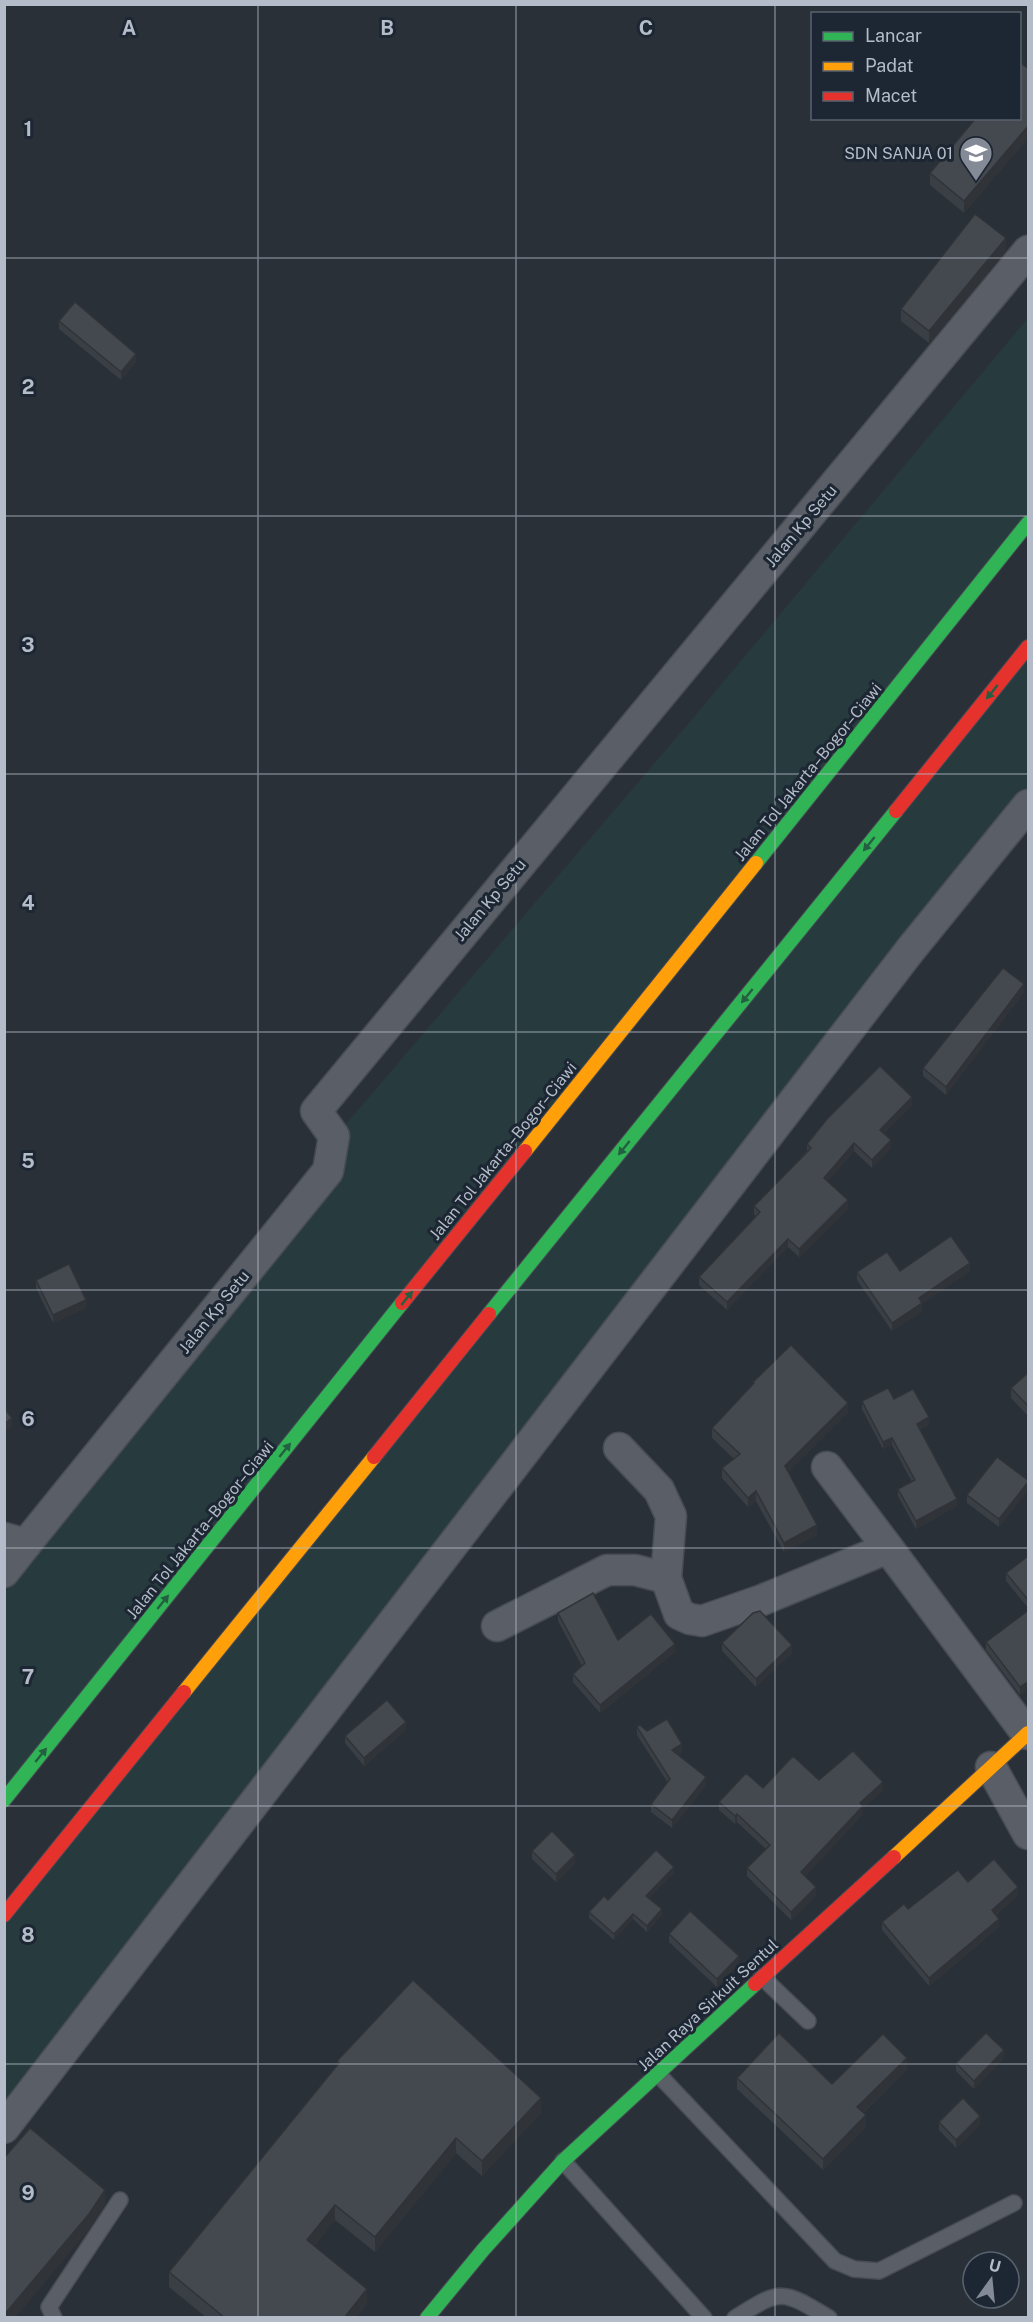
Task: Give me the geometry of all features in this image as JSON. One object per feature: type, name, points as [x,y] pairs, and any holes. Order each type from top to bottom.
[{"type":"main road","name":"Jalan Tol Jakarta–Bogor–Ciawi","points":[[4,1800],[1029,523]]},
{"type":"main road","points":[[4,1914],[1029,647]]},
{"type":"main road","name":"Jalan Raya Sirkuit Sentul","points":[[427,2318],[483,2250],[563,2161],[1028,1734]]},
{"type":"street","name":"Jalan Kp Setu","points":[[16,1541],[328,1171],[334,1136],[316,1111],[1029,251]]},
{"type":"street","points":[[4,2128],[911,949],[1029,805]]},
{"type":"street","points":[[619,1448],[659,1490],[671,1516],[666,1578],[679,1614],[690,1619],[702,1621],[762,1600],[888,1548]]},
{"type":"street","points":[[827,1467],[1028,1734]]},
{"type":"street","points":[[4,1572],[16,1541]]},
{"type":"street","points":[[497,1626],[607,1570],[635,1570],[666,1578]]},
{"type":"street","points":[[991,1767],[1029,1834]]},
{"type":"lane","points":[[762,1977],[808,2021]]},
{"type":"lane","points":[[658,2074],[836,2261],[854,2269],[879,2271],[1014,2204]]},
{"type":"lane","points":[[563,2161],[704,2318]]},
{"type":"lane","points":[[47,2314],[120,2200]]},
{"type":"lane","points":[[735,2318],[771,2295],[796,2298],[829,2318]]},
{"type":"green space","points":[[1028,318],[1028,523],[5,1800],[5,1577],[335,1137],[688,724]]},
{"type":"green space","points":[[1028,647],[1028,808],[5,2128],[5,1915]]},
{"type":"building","points":[[1022,64],[1029,69],[1029,125],[964,201],[930,173],[974,120],[1021,120]]},
{"type":"building","points":[[975,214],[1006,238],[929,331],[901,309]]},
{"type":"building","points":[[75,302],[136,354],[121,372],[59,321]]},
{"type":"building","points":[[1003,968],[1024,984],[946,1087],[923,1068]]},
{"type":"building","points":[[880,1066],[912,1097],[880,1130],[891,1140],[872,1160],[854,1143],[824,1178],[848,1200],[799,1249],[788,1239],[727,1302],[699,1277],[760,1212],[754,1206],[811,1148],[807,1144],[827,1119]]},
{"type":"building","points":[[951,1236],[970,1263],[919,1298],[922,1303],[892,1323],[857,1272],[887,1252],[900,1271]]},
{"type":"building","points":[[69,1264],[86,1300],[53,1315],[36,1280]]},
{"type":"building","points":[[791,1345],[848,1403],[785,1466],[817,1525],[784,1543],[756,1491],[748,1498],[722,1468],[740,1454],[712,1428],[753,1382]]},
{"type":"building","points":[[1029,1372],[1029,1407],[1011,1388]]},
{"type":"building","points":[[888,1388],[894,1399],[913,1389],[929,1417],[917,1424],[957,1499],[916,1521],[898,1489],[915,1480],[892,1438],[883,1442],[862,1401]]},
{"type":"building","points":[[4,1408],[12,1418],[4,1424]]},
{"type":"building","points":[[997,1457],[1029,1481],[999,1519],[967,1495]]},
{"type":"building","points":[[1027,1557],[1029,1559],[1029,1601],[1006,1573]]},
{"type":"building","points":[[593,1593],[618,1640],[651,1614],[675,1644],[600,1705],[573,1674],[585,1663],[558,1613]]},
{"type":"building","points":[[1029,1610],[1029,1681],[1020,1687],[986,1642]]},
{"type":"building","points":[[760,1611],[792,1645],[756,1679],[722,1643],[753,1613]]},
{"type":"building","points":[[387,1700],[406,1722],[364,1758],[345,1736]]},
{"type":"building","points":[[667,1719],[682,1744],[672,1750],[706,1777],[672,1820],[651,1804],[670,1779],[637,1727],[640,1725],[647,1731]]},
{"type":"building","points":[[853,1751],[883,1782],[860,1803],[863,1806],[801,1872],[816,1887],[791,1912],[747,1868],[770,1845],[737,1814],[735,1816],[719,1802],[746,1773],[763,1788],[793,1756],[819,1780]]},
{"type":"building","points":[[552,1831],[575,1855],[556,1874],[532,1851]]},
{"type":"building","points":[[656,1850],[674,1867],[646,1896],[662,1909],[647,1926],[633,1914],[614,1934],[589,1912],[604,1896],[608,1900]]},
{"type":"building","points":[[994,1859],[1018,1887],[992,1910],[999,1919],[929,1978],[882,1922],[904,1904],[908,1909],[958,1870],[968,1882]]},
{"type":"building","points":[[690,1911],[739,1956],[717,1979],[669,1934]]},
{"type":"building","points":[[413,1980],[541,2098],[482,2161],[456,2138],[375,2237],[335,2205],[307,2240],[367,2289],[344,2318],[225,2318],[169,2272],[339,2063],[337,2061]]},
{"type":"building","points":[[779,2033],[832,2084],[883,2034],[907,2058],[857,2107],[866,2115],[823,2159],[737,2078]]},
{"type":"building","points":[[986,2033],[1004,2050],[974,2081],[956,2063]]},
{"type":"building","points":[[963,2098],[980,2116],[956,2140],[939,2122]]},
{"type":"building","points":[[30,2128],[105,2190],[89,2214],[4,2315],[4,2158]]},
{"type":"traffic: fast","points":[[756,863],[1028,523]]},
{"type":"traffic: fast","points":[[489,1314],[896,811]]},
{"type":"traffic: fast","points":[[4,1800],[402,1303]]},
{"type":"traffic: fast","points":[[427,2318],[483,2250],[563,2161],[755,1984]]},
{"type":"traffic: slow","points":[[525,1151],[756,863]]},
{"type":"traffic: slow","points":[[184,1692],[374,1457]]},
{"type":"traffic: slow","points":[[894,1857],[1028,1733]]},
{"type":"traffic: jam","points":[[896,811],[1028,647]]},
{"type":"traffic: jam","points":[[402,1303],[525,1151]]},
{"type":"traffic: jam","points":[[374,1457],[489,1314]]},
{"type":"traffic: jam","points":[[4,1915],[184,1692]]},
{"type":"traffic: jam","points":[[755,1984],[894,1857]]},
{"type":"place","name":"SDN SANJA 01","points":[[976,182]]}]
